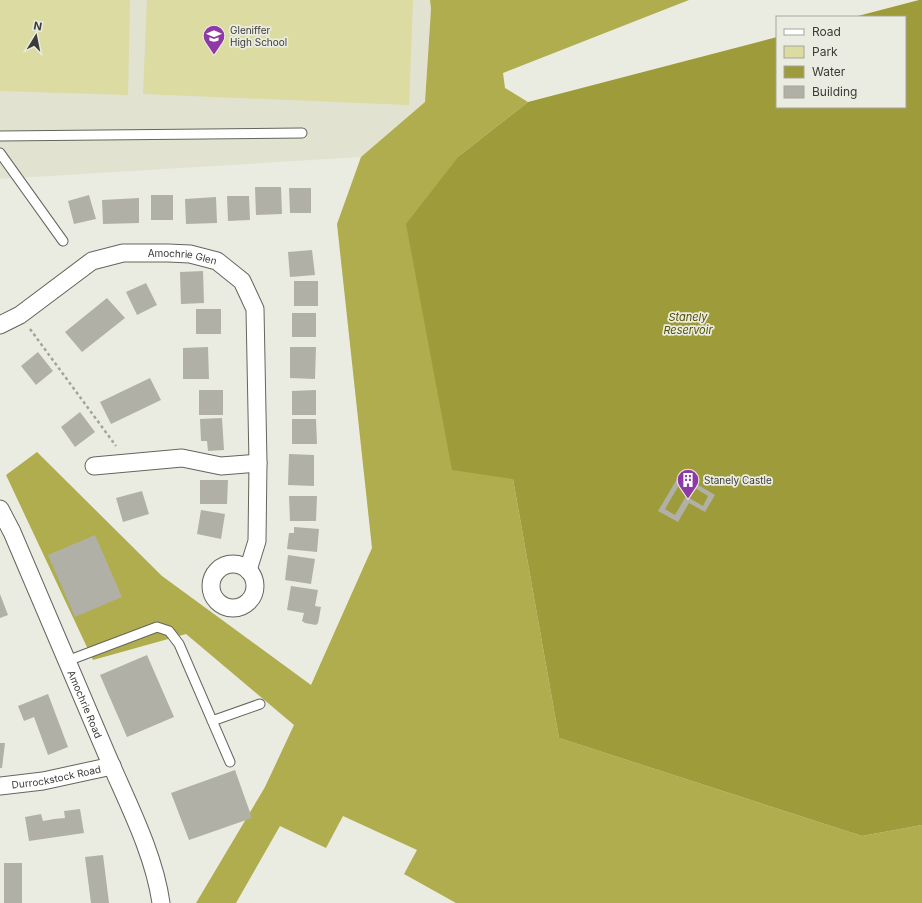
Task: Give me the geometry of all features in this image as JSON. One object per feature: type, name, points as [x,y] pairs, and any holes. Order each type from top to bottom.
[{"type":"street","name":"Amochrie Glen","points":[[0,325],[20,315],[92,261],[123,252],[190,254],[216,261],[242,280],[255,309],[258,463],[257,541],[248,570]]},
{"type":"street","points":[[94,466],[182,458],[221,466],[258,463]]},
{"type":"street","name":"Amochrie Road","points":[[0,510],[12,532],[138,826],[158,885],[161,903]]},
{"type":"street","name":"Durrockstock Road","points":[[0,786],[43,781],[112,766]]},
{"type":"lane","points":[[0,136],[302,133]]},
{"type":"lane","points":[[0,153],[63,241]]},
{"type":"lane","points":[[67,661],[157,627],[169,631],[179,644],[230,762]]},
{"type":"lane","points":[[212,721],[260,704]]},
{"type":"path","points":[[20,315],[128,462]]},
{"type":"shaded area","name":"Gleniffer High School","points":[[0,0],[430,0],[431,9],[425,102],[361,157],[0,179]]},
{"type":"shaded area","points":[[430,0],[689,0],[503,73],[505,88],[528,102],[459,156],[513,479],[559,738],[862,836],[922,825],[922,903],[456,903],[404,874],[417,850],[343,816],[326,848],[280,826],[236,903],[196,903],[265,787],[294,725],[186,634],[93,660],[6,475],[37,452],[162,576],[311,685],[372,548],[337,224],[361,157],[425,102],[431,9]]},
{"type":"green space","points":[[0,0],[130,0],[128,95],[0,91]]},
{"type":"green space","points":[[147,0],[413,0],[409,105],[143,94]]},
{"type":"water","name":"Stanely Reservoir","points":[[922,0],[922,825],[862,836],[559,738],[513,479],[452,470],[406,224],[459,156],[528,102],[776,37],[776,108],[906,108],[906,16],[858,16]]},
{"type":"building","points":[[255,187],[281,187],[282,214],[256,215]]},
{"type":"building","points":[[289,188],[311,188],[311,213],[290,213]]},
{"type":"building","points":[[89,195],[96,219],[74,224],[68,201]]},
{"type":"building","points":[[151,195],[173,195],[173,220],[151,220]]},
{"type":"building","points":[[227,196],[249,196],[250,220],[228,221]]},
{"type":"building","points":[[216,197],[217,223],[186,224],[185,199]]},
{"type":"building","points":[[139,198],[139,223],[103,224],[102,200]]},
{"type":"building","points":[[312,250],[315,275],[290,277],[288,252]]},
{"type":"building","points":[[203,271],[204,303],[181,304],[180,272]]},
{"type":"building","points":[[294,281],[318,281],[318,306],[294,306]]},
{"type":"building","points":[[146,283],[157,305],[137,315],[126,292]]},
{"type":"building","points":[[107,298],[125,318],[82,352],[65,332]]},
{"type":"building","points":[[196,309],[221,309],[221,334],[196,334]]},
{"type":"building","points":[[292,313],[316,313],[316,337],[292,337]]},
{"type":"building","points":[[208,347],[209,379],[183,379],[183,348]]},
{"type":"building","points":[[290,347],[316,347],[315,379],[290,378]]},
{"type":"building","points":[[38,352],[53,371],[36,385],[21,366]]},
{"type":"building","points":[[150,378],[161,400],[111,424],[100,402]]},
{"type":"building","points":[[199,390],[223,390],[223,415],[199,415]]},
{"type":"building","points":[[316,390],[316,415],[292,415],[292,391]]},
{"type":"building","points":[[80,412],[95,432],[75,447],[61,427]]},
{"type":"building","points":[[222,418],[224,450],[208,451],[207,441],[201,441],[200,419]]},
{"type":"building","points":[[292,419],[316,419],[317,444],[292,444]]},
{"type":"building","points":[[289,454],[314,455],[314,486],[288,485]]},
{"type":"building","name":"Stanely Castle","points":[[680,474],[715,495],[705,512],[689,503],[678,522],[658,511]],"holes":[[[682,480],[708,496],[703,506],[686,496],[675,515],[665,509]]]},
{"type":"building","points":[[200,480],[228,480],[227,504],[200,504]]},
{"type":"building","points":[[142,491],[149,514],[123,522],[116,498]]},
{"type":"building","points":[[289,496],[317,496],[316,521],[290,521]]},
{"type":"building","points":[[201,510],[225,514],[221,539],[197,534]]},
{"type":"building","points":[[294,527],[319,529],[317,552],[287,549],[289,533],[294,533]]},
{"type":"building","points":[[95,535],[122,597],[75,617],[48,555]]},
{"type":"building","points":[[288,555],[315,559],[311,584],[285,580]]},
{"type":"building","points":[[291,586],[318,590],[315,606],[321,607],[318,623],[316,625],[302,621],[304,613],[287,610]]},
{"type":"building","points":[[0,594],[8,615],[0,618]]},
{"type":"building","points":[[147,655],[174,717],[127,737],[100,675]]},
{"type":"building","points":[[48,694],[68,747],[48,755],[34,717],[24,721],[18,706]]},
{"type":"building","points":[[0,743],[5,743],[2,768],[0,768]]},
{"type":"building","points":[[235,770],[252,818],[189,840],[171,793]]},
{"type":"building","points":[[80,809],[84,833],[29,841],[25,817],[41,814],[43,821],[65,818],[64,811]]},
{"type":"building","points":[[103,855],[109,903],[91,903],[85,857]]},
{"type":"building","points":[[4,863],[22,863],[22,903],[4,903]]},
{"type":"place","name":"Gleniffer High School","points":[[214,56]]},
{"type":"place","name":"Stanely Castle","points":[[688,500]]}]
